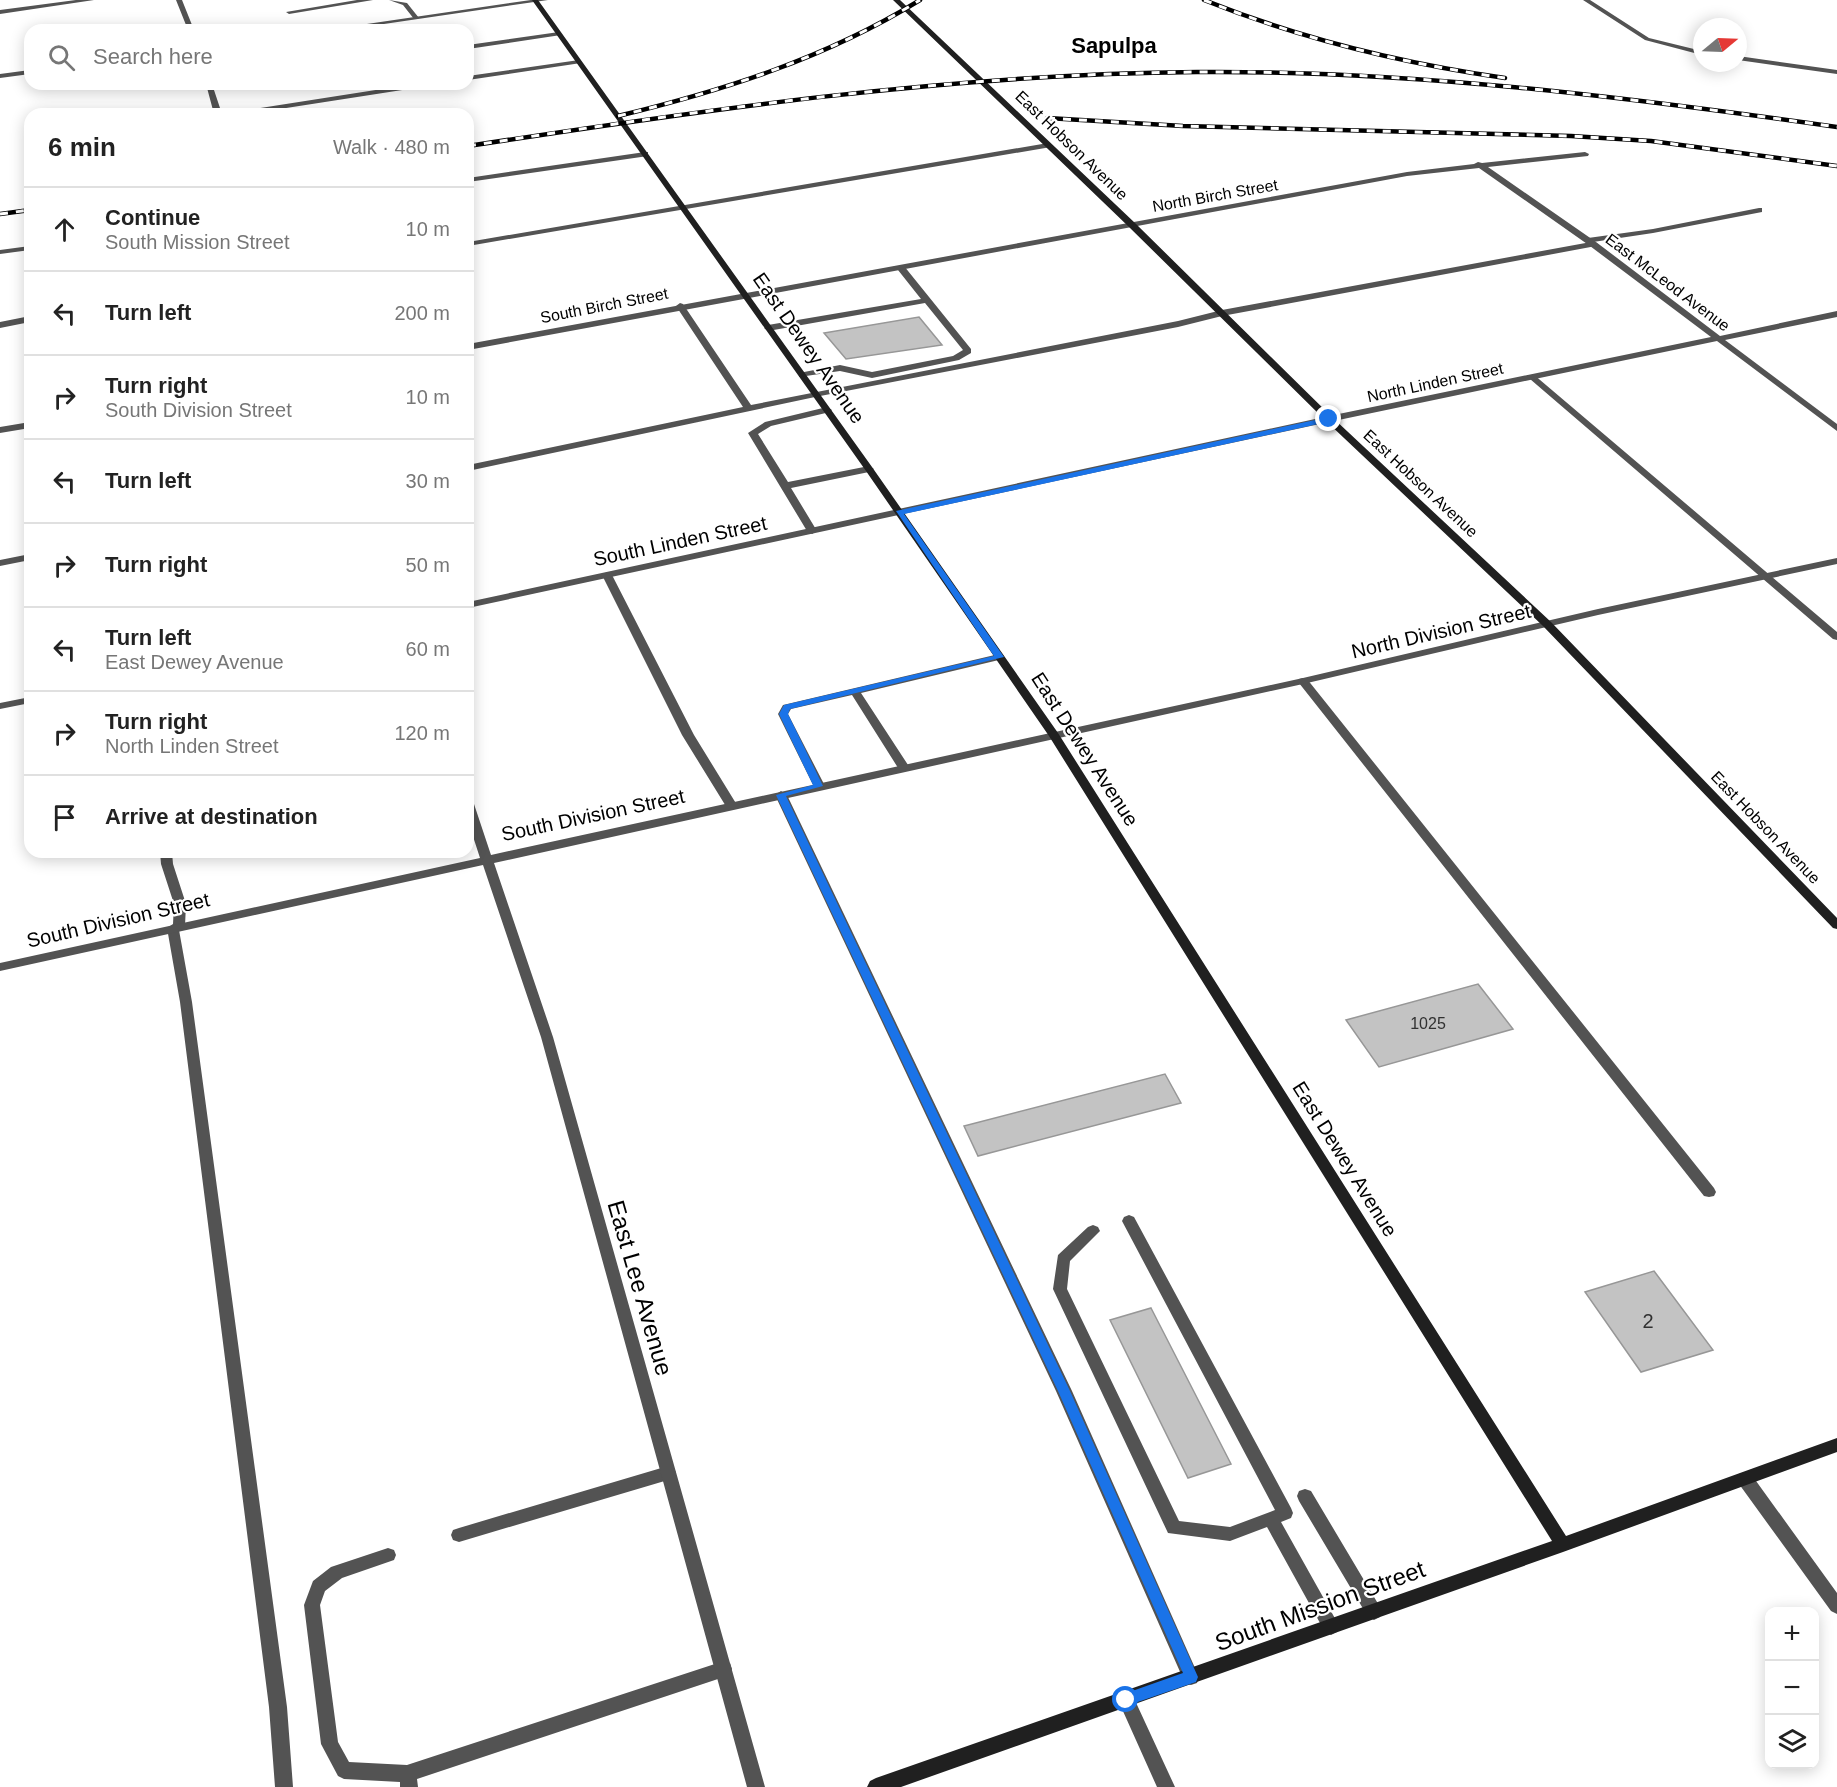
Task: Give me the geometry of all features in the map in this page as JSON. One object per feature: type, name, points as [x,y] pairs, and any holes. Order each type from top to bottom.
[{"type":"main road","name":"East Hobson Avenue","points":[[896,0],[1132,225],[1329,419],[1547,624],[1837,925]]},
{"type":"main road","name":"East Dewey Avenue","points":[[536,1],[869,469],[1054,735],[1563,1545]]},
{"type":"main road","name":"South Mission Street","points":[[876,1787],[1563,1545],[1837,1444]]},
{"type":"street","points":[[0,12],[91,0]]},
{"type":"street","points":[[179,0],[189,24]]},
{"type":"street","points":[[289,12],[370,0]]},
{"type":"street","points":[[392,0],[405,4],[416,18]]},
{"type":"street","points":[[378,24],[545,0]]},
{"type":"street","points":[[1586,0],[1647,39],[1693,51]]},
{"type":"street","points":[[474,46],[559,34]]},
{"type":"street","points":[[1747,59],[1837,72]]},
{"type":"street","points":[[474,77],[579,62]]},
{"type":"street","points":[[0,76],[24,73]]},
{"type":"street","points":[[211,90],[216,108]]},
{"type":"street","points":[[273,108],[389,90]]},
{"type":"street","points":[[474,243],[1048,145]]},
{"type":"street","points":[[474,179],[645,154]]},
{"type":"street","name":"North Birch Street","points":[[745,294],[901,268],[1407,174],[1478,164],[1585,154]]},
{"type":"street","name":"East McLeod Avenue","points":[[1478,164],[1591,242],[1837,428]]},
{"type":"street","points":[[474,467],[815,394],[1759,210]]},
{"type":"street","points":[[0,252],[24,249]]},
{"type":"street","points":[[802,375],[840,368],[872,375],[956,358],[968,351],[901,268]]},
{"type":"street","name":"South Birch Street","points":[[474,345],[745,294]]},
{"type":"street","points":[[768,328],[928,300]]},
{"type":"street","points":[[680,306],[748,408]]},
{"type":"street","name":"North Linden Street","points":[[899,512],[1329,419],[1837,314]]},
{"type":"street","points":[[0,325],[24,321]]},
{"type":"street","points":[[1533,377],[1837,637]]},
{"type":"street","points":[[812,531],[753,433],[768,424],[827,410]]},
{"type":"street","points":[[0,430],[24,426]]},
{"type":"street","points":[[784,486],[869,469]]},
{"type":"street","name":"South Linden Street","points":[[474,604],[899,512]]},
{"type":"street","points":[[0,563],[24,558]]},
{"type":"street","name":"North Division Street","points":[[1054,735],[1837,561]]},
{"type":"street","points":[[607,575],[688,735],[731,805]]},
{"type":"street","points":[[819,786],[783,714],[787,707],[999,657]]},
{"type":"street","points":[[1303,681],[1709,1192]]},
{"type":"street","points":[[855,691],[903,768]]},
{"type":"street","points":[[0,706],[24,701]]},
{"type":"street","name":"South Division Street","points":[[0,967],[1054,735]]},
{"type":"street","points":[[781,795],[1064,1391],[1191,1677]]},
{"type":"street","name":"East Lee Avenue","points":[[474,820],[547,1037],[756,1787]]},
{"type":"street","points":[[166,858],[180,904],[176,927],[255,1550],[278,1707],[284,1787]]},
{"type":"street","points":[[1093,1231],[1063,1258],[1060,1288],[1174,1528],[1230,1534],[1285,1513],[1129,1221]]},
{"type":"street","points":[[459,1534],[668,1473]]},
{"type":"street","points":[[1745,1479],[1837,1606]]},
{"type":"street","points":[[1305,1496],[1374,1612]]},
{"type":"street","points":[[1271,1518],[1331,1627]]},
{"type":"street","points":[[388,1556],[337,1572],[318,1586],[312,1605],[330,1744],[344,1770],[408,1781],[724,1669]]},
{"type":"street","points":[[1126,1700],[1166,1787]]},
{"type":"building","points":[[919,317],[942,345],[846,359],[824,333]]},
{"type":"building","points":[[1478,984],[1513,1029],[1379,1067],[1346,1020]]},
{"type":"building","points":[[1165,1074],[1181,1103],[978,1156],[964,1126]]},
{"type":"building","points":[[1654,1271],[1713,1350],[1641,1372],[1585,1292]]},
{"type":"building","points":[[1151,1308],[1231,1464],[1188,1478],[1110,1320]]},
{"type":"railway","points":[[618,116],[697,95],[774,70],[848,39],[920,0]]},
{"type":"railway","points":[[1204,0],[1277,27],[1352,48],[1428,65],[1505,78]]},
{"type":"railway","points":[[474,145],[649,119],[831,96],[1013,79],[1197,72],[1358,76],[1438,81],[1677,105],[1837,127]]},
{"type":"railway","points":[[1047,118],[1183,126],[1571,136],[1651,141],[1837,166]]},
{"type":"railway","points":[[0,214],[24,211]]},
{"type":"district","name":"Sapulpa","points":[[1114,45]]},
{"type":"route","points":[[1126,1700],[1191,1677],[1064,1391],[781,795],[819,786],[783,714],[787,707],[999,657],[899,512],[1329,419]]}]
